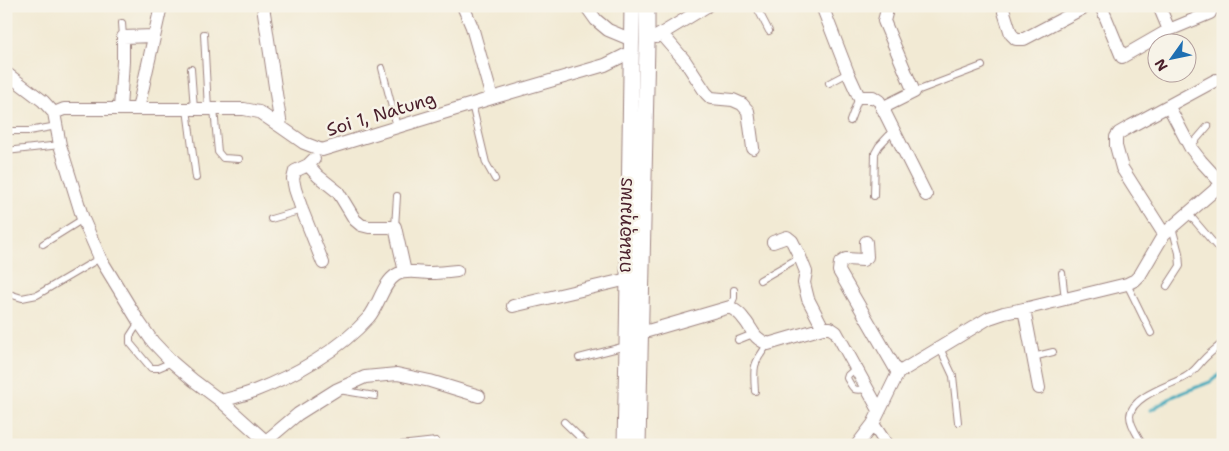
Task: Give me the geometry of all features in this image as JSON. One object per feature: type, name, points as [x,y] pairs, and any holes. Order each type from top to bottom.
[{"type":"street","points":[[138,110],[161,6]]},
{"type":"street","points":[[464,6],[472,27],[492,98]]},
{"type":"street","points":[[586,6],[596,20],[632,46],[647,43],[707,6]]},
{"type":"street","name":"ถนนอุทุมพร","points":[[625,445],[632,6]]},
{"type":"street","name":"ถนนอุทุมพร","points":[[638,445],[647,6]]},
{"type":"street","points":[[882,108],[914,92],[884,20],[888,6]]},
{"type":"street","points":[[1004,12],[1011,34],[1016,39],[1024,39],[1087,6]]},
{"type":"street","points":[[1101,6],[1122,56],[1169,30],[1210,12]]},
{"type":"street","points":[[1159,6],[1169,30]]},
{"type":"street","points":[[266,8],[281,127]]},
{"type":"street","points":[[826,8],[848,73],[859,97],[873,97],[879,101],[926,195]]},
{"type":"street","points":[[662,34],[685,61],[706,94],[711,98],[738,102],[748,111],[753,148]]},
{"type":"street","points":[[120,109],[123,37],[154,36]]},
{"type":"street","name":"Soi 1, Natung","points":[[54,113],[64,109],[244,109],[259,112],[304,143],[322,150],[605,65],[632,46]]},
{"type":"street","points":[[6,73],[43,101],[54,113],[60,145],[83,219],[100,258],[138,322],[153,342],[172,362],[221,401],[268,443],[298,414],[336,390],[364,377],[397,374],[430,381],[479,396]]},
{"type":"street","points":[[1168,231],[1122,168],[1116,146],[1116,137],[1131,126],[1216,80]]},
{"type":"street","points":[[857,445],[873,424],[898,373],[989,318],[1127,284],[1140,275],[1168,231],[1222,184],[1190,147],[1169,107]]},
{"type":"street","points":[[322,150],[308,165],[295,171],[293,179],[302,210],[323,262]]},
{"type":"street","points":[[308,165],[338,192],[355,220],[361,225],[368,227],[395,227],[405,272]]},
{"type":"street","points":[[773,242],[787,237],[792,241],[806,272],[804,283],[808,298],[823,328]]},
{"type":"street","points":[[866,242],[867,257],[863,260],[846,258],[840,263],[839,271],[898,373]]},
{"type":"street","points":[[221,401],[252,392],[276,382],[333,349],[371,315],[390,280],[397,275],[405,272],[457,271]]},
{"type":"street","points":[[513,306],[628,279]]},
{"type":"street","points":[[641,333],[730,308],[743,318],[759,340],[768,344],[823,328],[830,328],[836,332],[879,410]]},
{"type":"street","points":[[1024,309],[1040,388]]},
{"type":"street","points":[[873,424],[887,445]]},
{"type":"lane","points":[[756,6],[768,31]]},
{"type":"lane","points":[[122,23],[123,37]]},
{"type":"lane","points":[[204,34],[211,109],[218,152],[223,158],[239,159]]},
{"type":"lane","points":[[914,92],[982,66]]},
{"type":"lane","points":[[382,68],[398,127]]},
{"type":"lane","points":[[191,69],[190,109],[196,178]]},
{"type":"lane","points":[[830,83],[848,73]]},
{"type":"lane","points":[[850,121],[859,97]]},
{"type":"lane","points":[[472,104],[486,163],[495,179]]},
{"type":"lane","points":[[6,130],[29,131],[56,126]]},
{"type":"lane","points":[[1190,147],[1208,126]]},
{"type":"lane","points":[[874,196],[875,153],[879,146],[893,132]]},
{"type":"lane","points":[[6,151],[60,145]]},
{"type":"lane","points":[[395,227],[397,196]]},
{"type":"lane","points":[[271,219],[302,210]]},
{"type":"lane","points":[[1188,213],[1223,254]]},
{"type":"lane","points":[[43,244],[83,219]]},
{"type":"lane","points":[[1167,286],[1180,266],[1179,253],[1168,231]]},
{"type":"lane","points":[[760,280],[800,257]]},
{"type":"lane","points":[[6,293],[22,298],[37,295],[100,258]]},
{"type":"lane","points":[[1062,273],[1065,299]]},
{"type":"lane","points":[[1127,284],[1151,333]]},
{"type":"lane","points":[[730,308],[734,298],[734,290]]},
{"type":"lane","points":[[138,322],[130,336],[130,343],[151,368],[158,368],[172,362]]},
{"type":"lane","points":[[738,340],[753,334]]},
{"type":"lane","points":[[1143,445],[1130,416],[1133,407],[1142,398],[1194,371],[1223,342]]},
{"type":"lane","points":[[755,391],[753,371],[758,358],[768,344]]},
{"type":"lane","points":[[579,358],[627,345]]},
{"type":"lane","points":[[940,348],[953,376],[958,422]]},
{"type":"lane","points":[[1033,357],[1053,352]]},
{"type":"lane","points":[[336,390],[375,396]]},
{"type":"lane","points":[[564,422],[588,445]]},
{"type":"lane","points":[[400,445],[436,441]]},
{"type":"waterway","points":[[1151,410],[1174,396],[1210,382],[1223,372]]}]
